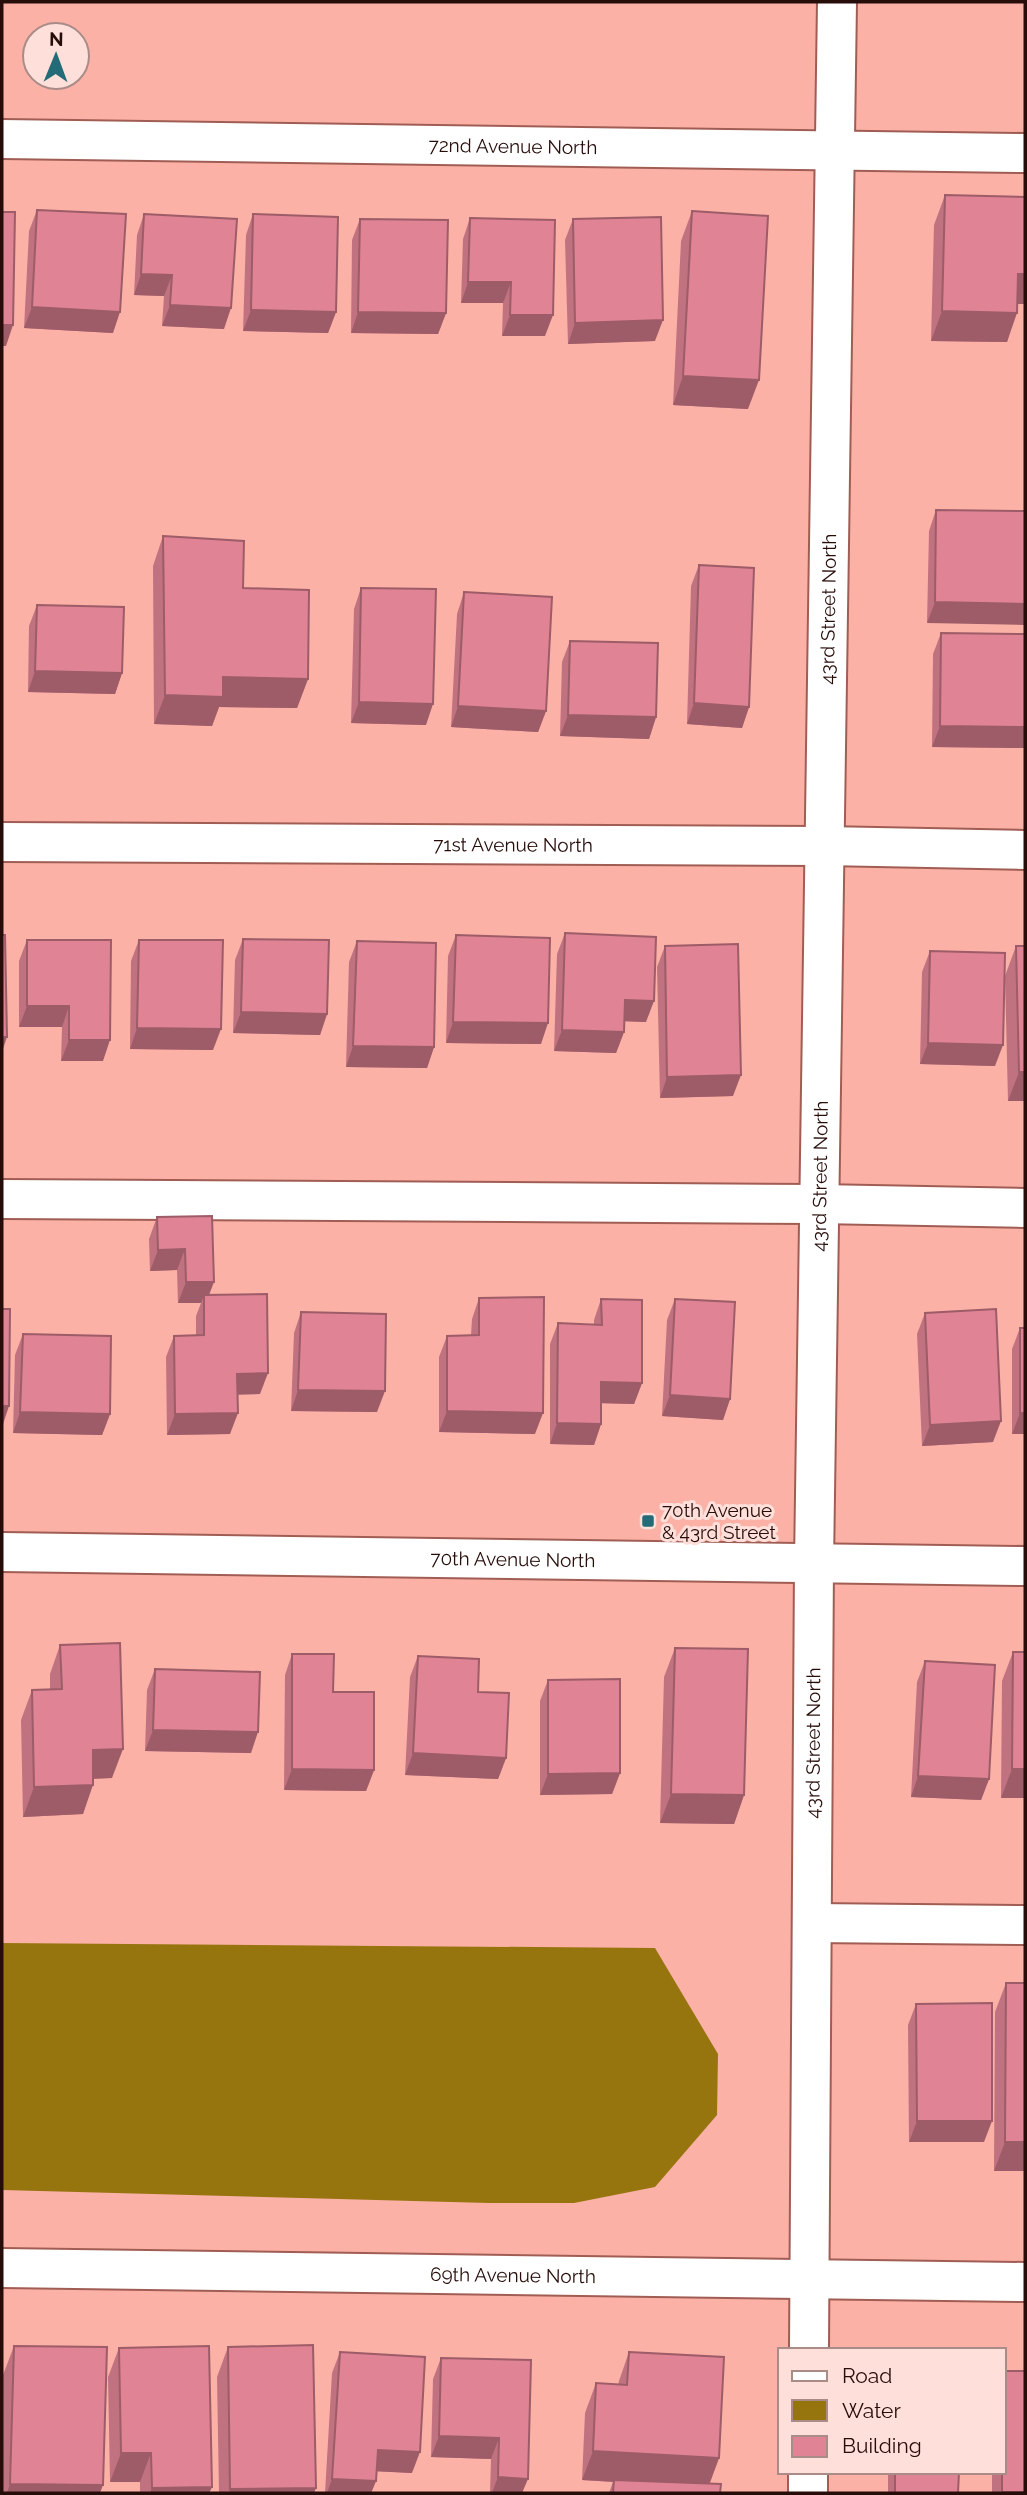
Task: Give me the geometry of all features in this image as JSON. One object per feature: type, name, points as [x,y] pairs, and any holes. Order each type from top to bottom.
[{"type":"street","name":"43rd Street North","points":[[809,2348],[814,1563],[837,2]]},
{"type":"street","name":"72nd Avenue North","points":[[2,139],[1025,153]]},
{"type":"street","name":"71st Avenue North","points":[[2,842],[825,846],[1025,850]]},
{"type":"street","points":[[2,1199],[819,1204],[1025,1208]]},
{"type":"street","name":"70th Avenue North","points":[[2,1552],[1025,1566]]},
{"type":"street","points":[[811,1923],[1025,1925]]},
{"type":"street","name":"69th Avenue North","points":[[2,2268],[1025,2282]]},
{"type":"street","points":[[808,2474],[808,2493]]},
{"type":"water","points":[[2,1943],[655,1948],[718,2054],[717,2115],[655,2187],[574,2203],[2,2190]]},
{"type":"building","points":[[945,195],[1025,197],[1025,274],[1018,274],[1017,313],[942,311]]},
{"type":"building","points":[[37,210],[126,214],[120,312],[32,307]]},
{"type":"building","points":[[692,211],[768,216],[759,380],[683,376]]},
{"type":"building","points":[[2,212],[15,212],[13,325],[2,325]]},
{"type":"building","points":[[144,214],[237,219],[231,308],[170,305],[172,275],[141,274]]},
{"type":"building","points":[[253,214],[338,217],[336,312],[251,310]]},
{"type":"building","points":[[661,217],[663,320],[575,323],[573,219]]},
{"type":"building","points":[[470,218],[555,220],[553,315],[510,315],[511,282],[468,282]]},
{"type":"building","points":[[360,219],[448,220],[446,313],[358,312]]},
{"type":"building","points":[[936,510],[1025,511],[1025,604],[935,602]]},
{"type":"building","points":[[163,536],[244,541],[243,588],[309,590],[308,679],[223,677],[223,697],[165,695]]},
{"type":"building","points":[[699,565],[754,568],[749,707],[694,703]]},
{"type":"building","points":[[361,588],[436,589],[433,704],[359,702]]},
{"type":"building","points":[[464,592],[552,597],[546,711],[458,706]]},
{"type":"building","points":[[37,605],[124,607],[122,673],[35,671]]},
{"type":"building","points":[[941,633],[1025,634],[1025,727],[940,726]]},
{"type":"building","points":[[570,641],[658,643],[656,717],[568,715]]},
{"type":"building","points":[[565,933],[656,937],[654,1001],[625,1000],[624,1032],[562,1030]]},
{"type":"building","points":[[2,935],[5,935],[7,1037],[2,1037]]},
{"type":"building","points":[[456,935],[550,938],[548,1023],[453,1022]]},
{"type":"building","points":[[243,939],[329,940],[327,1014],[241,1012]]},
{"type":"building","points":[[27,940],[111,940],[110,1040],[69,1040],[69,1006],[27,1006]]},
{"type":"building","points":[[139,940],[223,940],[221,1029],[137,1028]]},
{"type":"building","points":[[357,941],[436,943],[434,1047],[353,1046]]},
{"type":"building","points":[[738,944],[741,1075],[667,1077],[665,946]]},
{"type":"building","points":[[1016,946],[1025,946],[1025,1072],[1019,1072]]},
{"type":"building","points":[[930,951],[1005,953],[1003,1045],[928,1043]]},
{"type":"building","points":[[212,1216],[214,1282],[186,1282],[185,1249],[158,1250],[157,1217]]},
{"type":"building","points":[[267,1294],[268,1373],[237,1374],[238,1413],[175,1414],[174,1336],[204,1335],[204,1295]]},
{"type":"building","points":[[544,1297],[543,1413],[447,1411],[447,1336],[479,1335],[479,1298]]},
{"type":"building","points":[[601,1299],[642,1300],[642,1383],[601,1382],[601,1424],[557,1423],[558,1323],[602,1325]]},
{"type":"building","points":[[675,1299],[735,1302],[730,1399],[670,1395]]},
{"type":"building","points":[[2,1309],[10,1309],[9,1406],[2,1406]]},
{"type":"building","points":[[996,1309],[1001,1421],[930,1425],[925,1313]]},
{"type":"building","points":[[301,1312],[386,1314],[385,1391],[298,1390]]},
{"type":"building","points":[[1020,1328],[1025,1328],[1025,1413],[1020,1413]]},
{"type":"building","points":[[23,1334],[111,1336],[110,1414],[20,1412]]},
{"type":"building","points":[[120,1643],[123,1749],[93,1750],[93,1785],[34,1787],[32,1690],[62,1689],[60,1645]]},
{"type":"building","points":[[675,1648],[748,1649],[744,1795],[671,1794]]},
{"type":"building","points":[[1013,1652],[1025,1652],[1025,1769],[1012,1769]]},
{"type":"building","points":[[292,1654],[334,1654],[333,1692],[374,1692],[374,1770],[292,1769]]},
{"type":"building","points":[[418,1656],[479,1659],[478,1692],[509,1693],[506,1758],[413,1753]]},
{"type":"building","points":[[925,1661],[995,1665],[989,1779],[918,1776]]},
{"type":"building","points":[[155,1669],[260,1672],[258,1732],[153,1730]]},
{"type":"building","points":[[620,1679],[620,1773],[548,1774],[548,1680]]},
{"type":"building","points":[[1006,1983],[1025,1983],[1025,2142],[1005,2142]]},
{"type":"building","points":[[992,2003],[992,2121],[917,2121],[916,2004]]},
{"type":"building","points":[[313,2345],[316,2488],[230,2489],[228,2347]]},
{"type":"building","points":[[14,2346],[107,2347],[103,2485],[10,2484]]},
{"type":"building","points":[[209,2346],[212,2487],[152,2488],[151,2453],[121,2453],[119,2348]]},
{"type":"building","points":[[340,2352],[425,2357],[420,2452],[378,2450],[376,2481],[332,2479]]},
{"type":"building","points":[[629,2352],[724,2357],[719,2458],[593,2451],[596,2383],[627,2385]]},
{"type":"building","points":[[441,2358],[531,2360],[528,2479],[498,2477],[499,2438],[439,2436]]},
{"type":"building","points":[[1006,2371],[1025,2371],[1025,2492],[1002,2492],[1002,2474],[1006,2474]]},
{"type":"building","points":[[895,2474],[959,2474],[958,2493],[895,2493]]},
{"type":"building","points":[[614,2480],[721,2484],[720,2493],[613,2493]]},
{"type":"place","name":"70th Avenue & 43rd Street","points":[[648,1521]]}]
